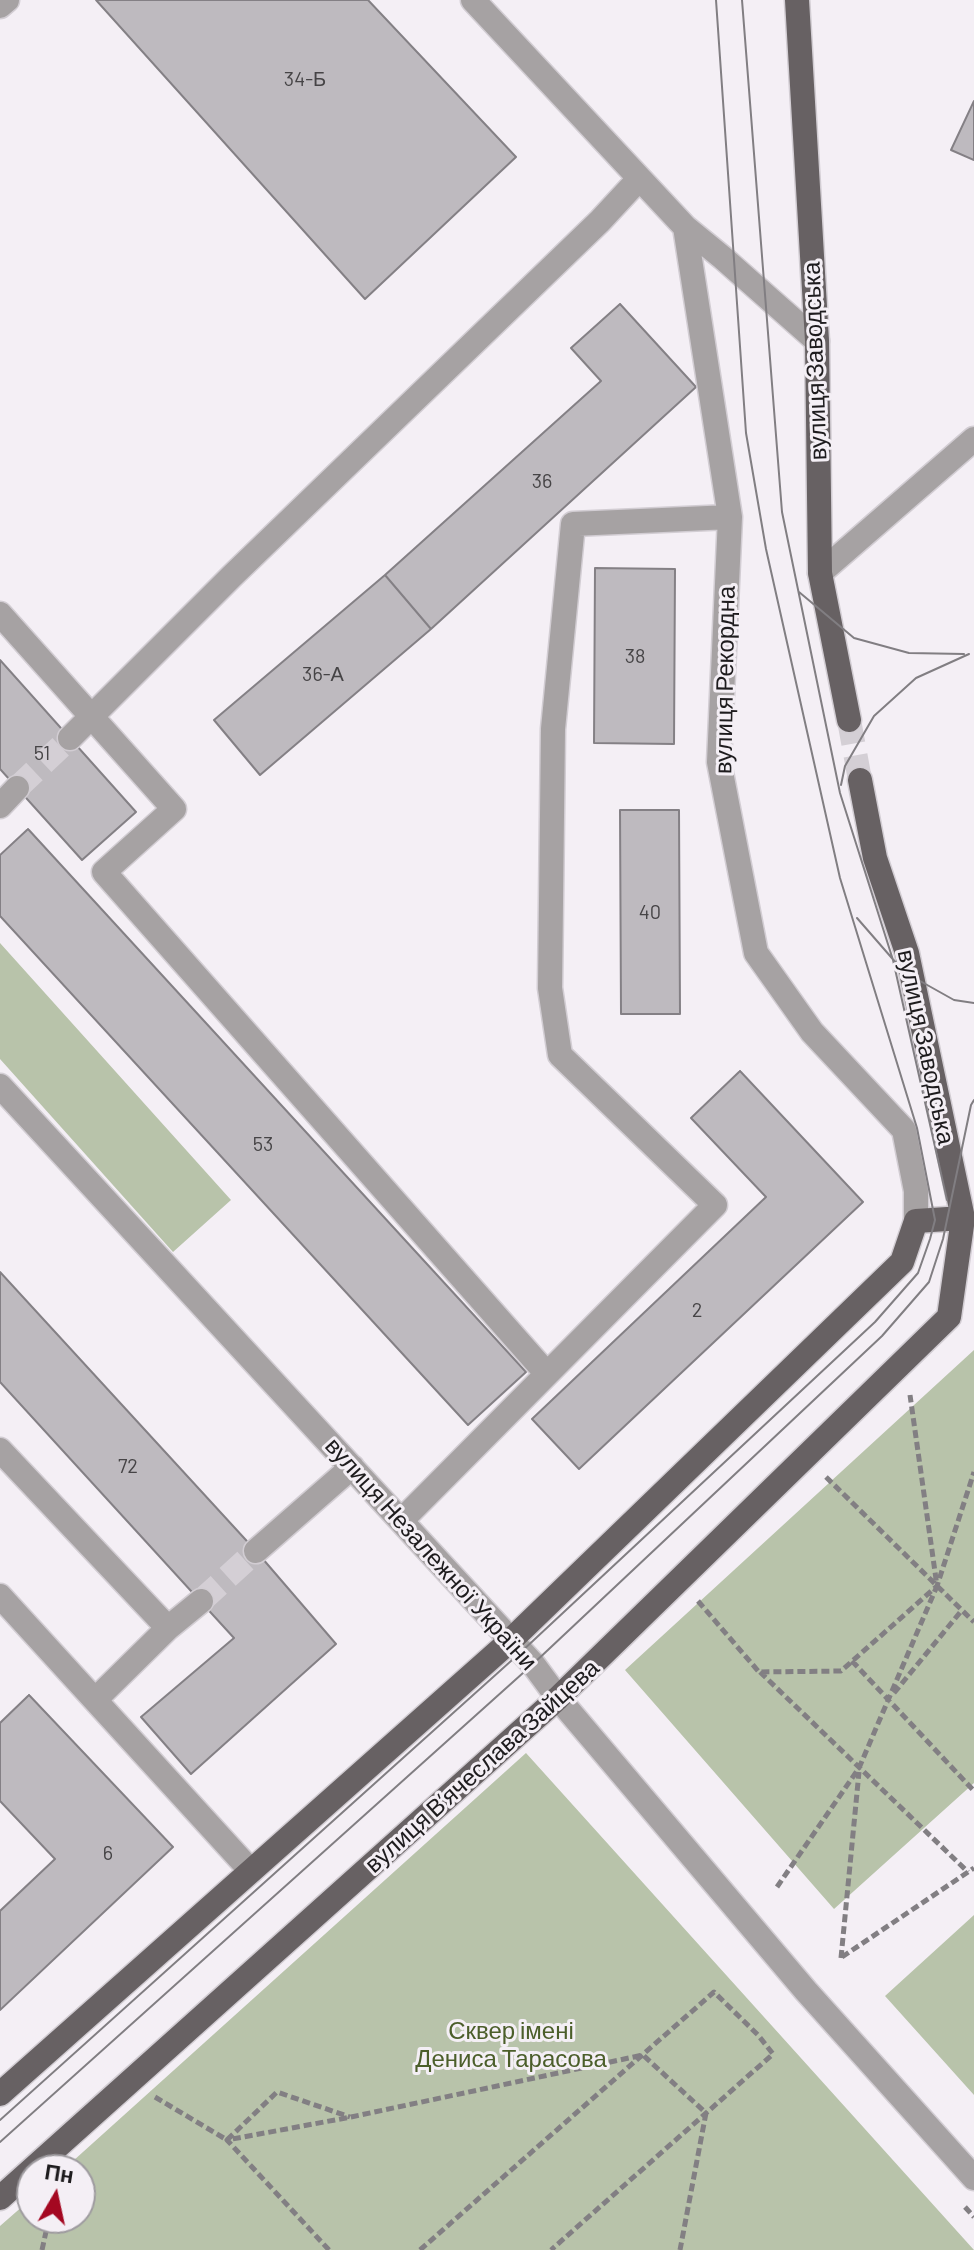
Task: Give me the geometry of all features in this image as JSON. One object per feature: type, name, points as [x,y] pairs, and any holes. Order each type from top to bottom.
[{"type":"main road","name":"вулиця Заводська","points":[[797,0],[817,341],[820,573],[849,720]]},
{"type":"main road","name":"вулиця Заводська","points":[[860,780],[875,858],[907,953],[968,1213],[949,1317]]},
{"type":"main road","points":[[0,2094],[510,1641],[902,1262],[916,1221],[968,1213]]},
{"type":"main road","name":"вулиця Вʼячеслава Зайцева","points":[[0,2198],[558,1698],[949,1317]]},
{"type":"street","points":[[0,6],[7,0]]},
{"type":"street","points":[[488,5],[638,180],[685,227],[817,341]]},
{"type":"street","points":[[70,738],[600,221],[638,180]]},
{"type":"street","name":"вулиця Рекордна","points":[[685,227],[730,517],[719,762],[756,953],[812,1032],[904,1130],[916,1191],[916,1221]]},
{"type":"street","points":[[820,573],[974,439]]},
{"type":"street","points":[[401,1521],[715,1205],[560,1055],[550,988],[553,729],[573,524],[730,517]]},
{"type":"street","points":[[0,614],[174,809],[104,872],[547,1374]]},
{"type":"street","points":[[0,806],[17,788]]},
{"type":"street","name":"вулиця Незалежної України","points":[[5,1102],[352,1467],[533,1664],[558,1698],[806,1991],[974,2178]]},
{"type":"street","points":[[0,1450],[168,1628]]},
{"type":"street","points":[[256,1551],[352,1467]]},
{"type":"street","points":[[0,1596],[251,1871]]},
{"type":"street","points":[[95,1700],[168,1628],[201,1601]]},
{"type":"path","points":[[905,1360],[937,1586]]},
{"type":"path","points":[[805,1457],[974,1622]]},
{"type":"path","points":[[777,1887],[859,1768],[937,1586],[974,1472]]},
{"type":"path","points":[[680,1580],[759,1672],[971,1870],[841,1958],[859,1768]]},
{"type":"path","points":[[759,1672],[841,1671],[937,1586]]},
{"type":"path","points":[[888,1699],[962,1610]]},
{"type":"path","points":[[852,1661],[974,1791]]},
{"type":"path","points":[[420,2250],[714,1992],[773,2054],[551,2250]]},
{"type":"path","points":[[643,2055],[706,2113]]},
{"type":"path","points":[[227,2140],[643,2055]]},
{"type":"path","points":[[227,2140],[277,2092],[351,2117]]},
{"type":"path","points":[[149,2094],[227,2140],[329,2250]]},
{"type":"path","points":[[680,2250],[706,2113]]},
{"type":"path","points":[[964,2205],[974,2217]]},
{"type":"green space","points":[[0,943],[231,1200],[173,1252],[0,1059]]},
{"type":"green space","points":[[974,1350],[974,1783],[834,1909],[625,1670]]},
{"type":"green space","name":"Сквер імені Дениса Тарасова","points":[[526,1753],[974,2250],[0,2250],[0,2226],[16,2212],[16,2234],[96,2234],[96,2154],[81,2154]]},
{"type":"green space","points":[[974,1915],[974,2095],[885,1996]]},
{"type":"building","points":[[96,0],[368,0],[516,157],[365,299]]},
{"type":"building","points":[[974,101],[974,160],[951,150]]},
{"type":"building","points":[[620,304],[696,387],[431,629],[385,575],[601,381],[571,348]]},
{"type":"building","points":[[595,568],[675,569],[674,744],[594,743]]},
{"type":"building","points":[[385,575],[431,629],[260,775],[214,720]]},
{"type":"building","points":[[0,660],[136,812],[82,860],[0,769]]},
{"type":"building","points":[[620,810],[679,810],[680,1014],[621,1014]]},
{"type":"building","points":[[28,829],[526,1372],[468,1425],[0,916],[0,855]]},
{"type":"building","points":[[740,1071],[863,1202],[579,1469],[532,1419],[766,1197],[691,1118]]},
{"type":"building","points":[[0,1272],[256,1551],[336,1644],[191,1774],[141,1717],[234,1638],[0,1382]]},
{"type":"building","points":[[29,1695],[173,1847],[0,2010],[0,1911],[55,1859],[0,1801],[0,1723]]},
{"type":"tunnel","points":[[849,720],[860,780]]},
{"type":"tunnel","points":[[17,788],[70,738]]},
{"type":"tunnel","points":[[201,1601],[256,1551]]},
{"type":"tram line","points":[[0,2120],[521,1652],[875,1322],[918,1273],[930,1239],[935,1220],[917,1128],[840,878],[766,549],[746,433],[716,0]]},
{"type":"tram line","points":[[742,0],[782,512],[840,793],[893,960],[947,1200]]},
{"type":"tram line","points":[[799,592],[854,638],[909,653],[964,654]]},
{"type":"tram line","points":[[841,785],[845,766],[874,716],[916,678],[969,654]]},
{"type":"tram line","points":[[857,918],[904,972],[954,1000],[974,1003]]},
{"type":"tram line","points":[[0,2142],[533,1664],[882,1336],[929,1282],[943,1239],[974,1100]]}]
